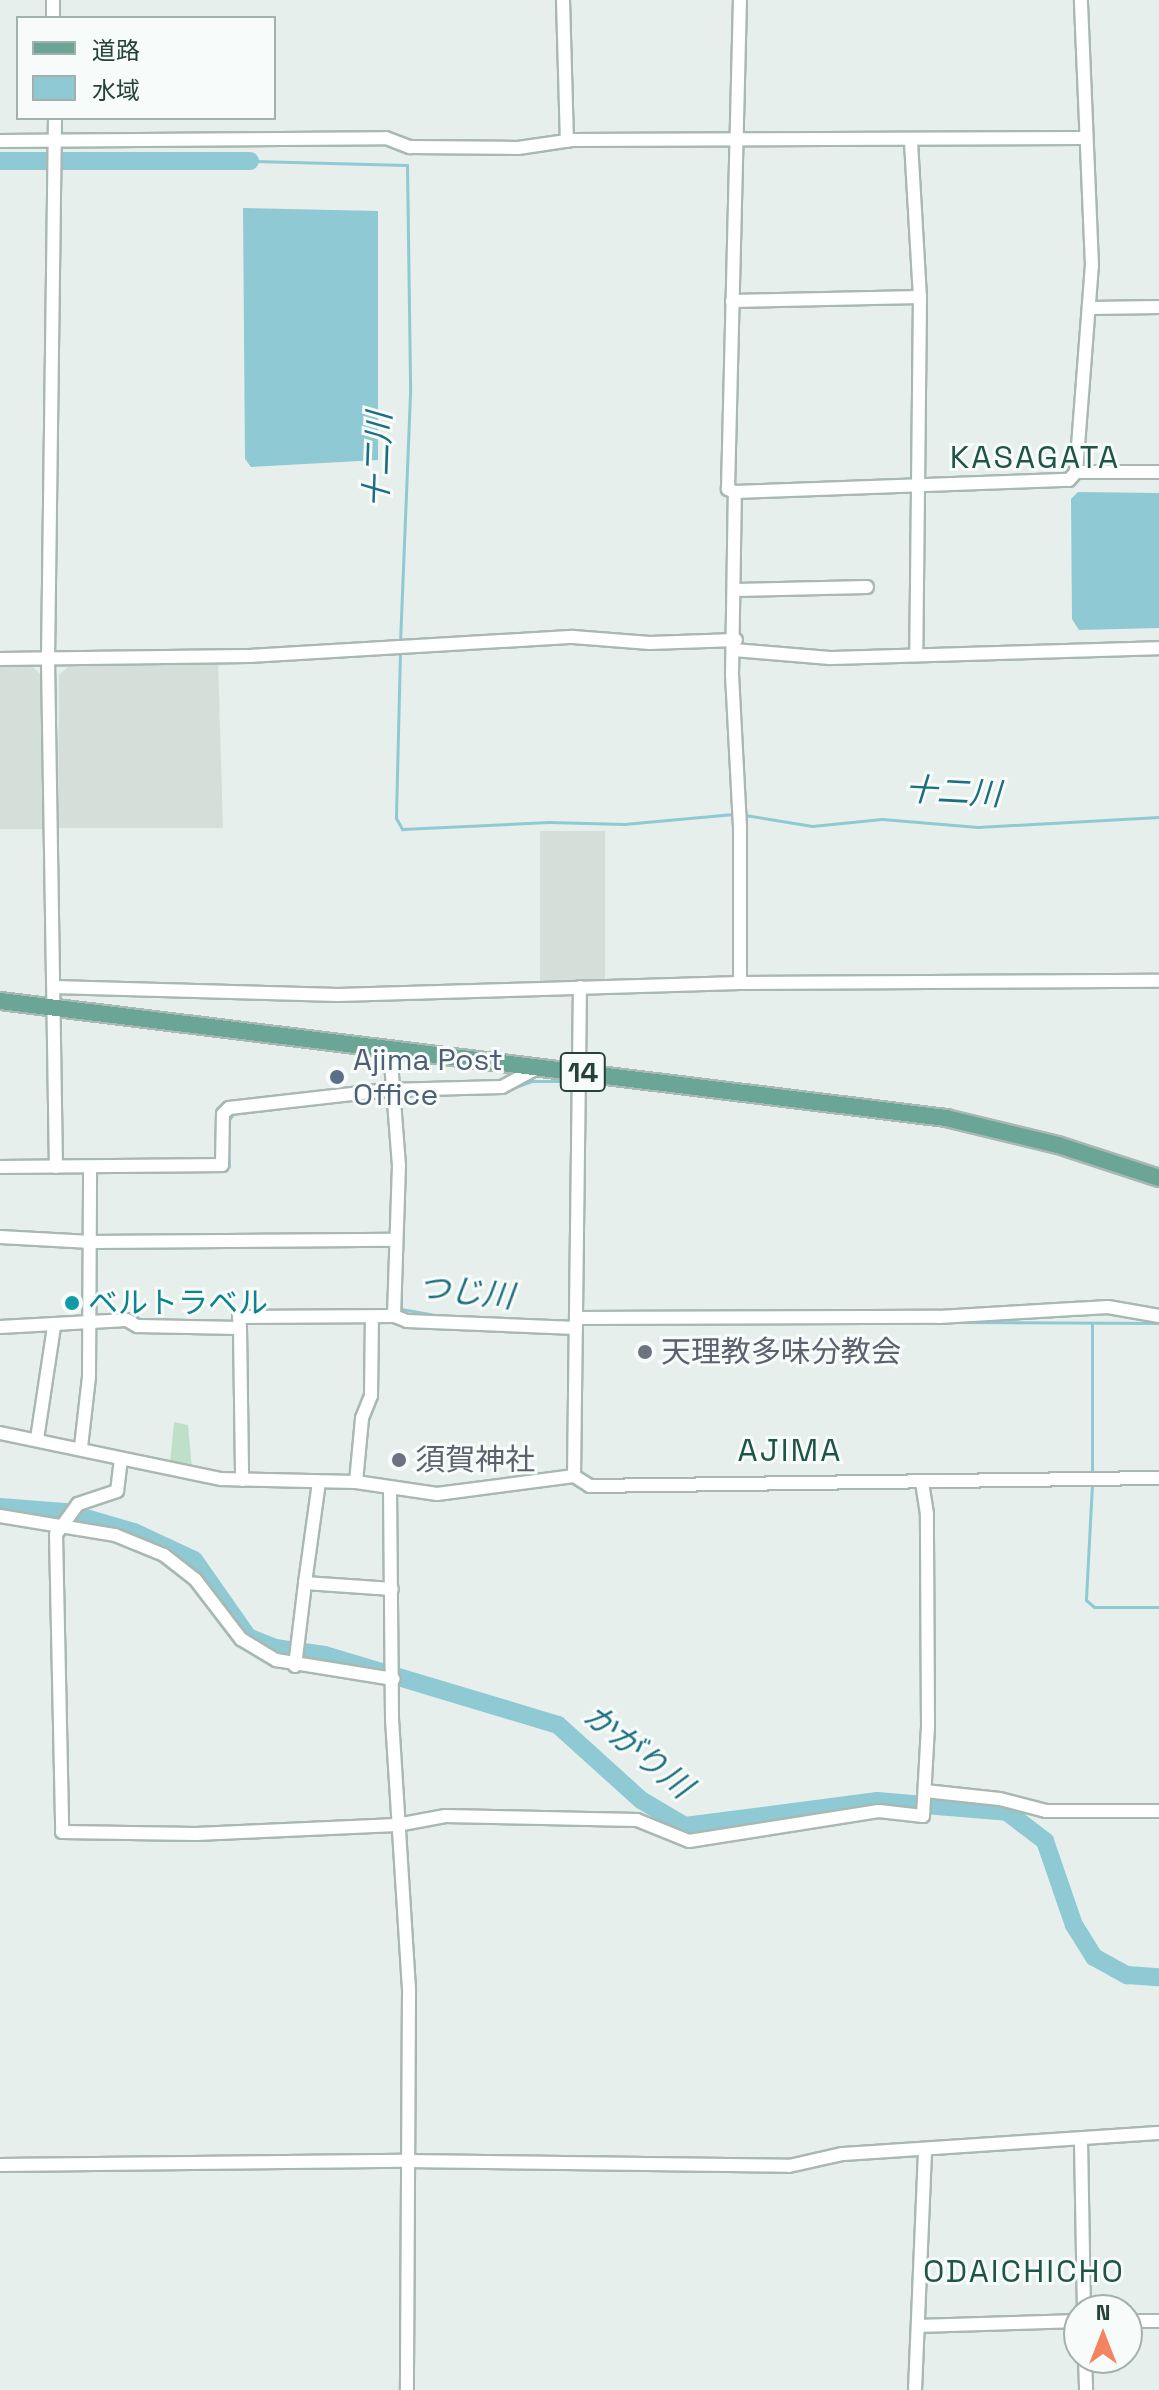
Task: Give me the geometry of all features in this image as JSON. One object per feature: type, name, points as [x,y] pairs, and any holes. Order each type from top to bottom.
[{"type":"main road","name":"14","points":[[0,1001],[946,1118],[1058,1145],[1159,1178]]},
{"type":"street","points":[[563,0],[567,141]]},
{"type":"street","points":[[740,0],[728,489],[735,492],[1069,480],[1076,472],[1090,308],[1081,0]]},
{"type":"street","points":[[55,120],[48,660],[56,1167]]},
{"type":"street","points":[[0,141],[386,138],[410,147],[518,148],[567,141],[911,142],[1084,138]]},
{"type":"street","points":[[911,142],[920,297],[916,653]]},
{"type":"street","points":[[732,301],[920,297]]},
{"type":"street","points":[[1090,308],[1159,307]]},
{"type":"street","points":[[1076,472],[1159,472]]},
{"type":"street","points":[[735,492],[740,983]]},
{"type":"street","points":[[736,590],[867,587]]},
{"type":"street","points":[[0,659],[249,656],[573,637],[735,645],[830,658],[1159,648]]},
{"type":"street","points":[[54,987],[338,995],[740,983],[1159,981]]},
{"type":"street","points":[[574,1476],[580,987]]},
{"type":"street","points":[[390,1049],[399,1165],[394,1316]]},
{"type":"street","points":[[0,1167],[222,1165],[223,1114],[229,1108],[392,1090],[502,1087],[539,1067]]},
{"type":"street","points":[[81,1447],[89,1377],[90,1168]]},
{"type":"street","points":[[0,1237],[91,1242],[396,1240]]},
{"type":"street","points":[[242,1480],[239,1317],[394,1316],[407,1321],[576,1323],[939,1317],[1108,1307],[1159,1316]]},
{"type":"street","points":[[356,1482],[362,1418],[371,1396],[372,1317]]},
{"type":"street","points":[[0,1327],[54,1326],[89,1321],[240,1328]]},
{"type":"street","points":[[37,1439],[54,1326]]},
{"type":"street","points":[[0,1433],[81,1447],[121,1459],[242,1480],[356,1482],[437,1494],[574,1476],[590,1486],[1159,1478]]},
{"type":"street","points":[[121,1459],[117,1491],[78,1504],[61,1525],[55,1551],[62,1832],[196,1834],[397,1825],[445,1816],[637,1820],[689,1841],[879,1811],[923,1816],[927,1514],[922,1482]]},
{"type":"street","points":[[295,1666],[319,1482]]},
{"type":"street","points":[[390,1488],[397,1825],[409,1991],[405,2161],[407,2390]]},
{"type":"street","points":[[0,1516],[115,1535],[164,1555],[195,1579],[241,1639],[295,1666],[393,1679]]},
{"type":"street","points":[[305,1583],[392,1589]]},
{"type":"street","points":[[925,1791],[1000,1799],[1046,1811],[1159,1811]]},
{"type":"street","points":[[0,2165],[405,2161],[789,2166],[842,2154],[1159,2133]]},
{"type":"street","points":[[1081,2140],[1084,2294]]},
{"type":"street","points":[[915,2390],[925,2149]]},
{"type":"street","points":[[918,2326],[1063,2321]]},
{"type":"shaded area","points":[[218,660],[223,828],[58,828],[59,675],[72,663]]},
{"type":"shaded area","points":[[0,662],[28,662],[46,680],[47,829],[0,829]]},
{"type":"shaded area","points":[[540,831],[605,831],[605,984],[540,984]]},
{"type":"green space","points":[[174,1422],[188,1425],[192,1469],[170,1463]]},
{"type":"water","points":[[243,208],[378,211],[378,460],[251,467],[245,459]]},
{"type":"water","points":[[1078,492],[1159,493],[1159,628],[1079,630],[1072,619],[1071,499]]},
{"type":"waterway","name":"十二川","points":[[0,161],[250,161]]},
{"type":"waterway","name":"十二川","points":[[250,161],[407,165],[410,394],[400,644]]},
{"type":"waterway","name":"十二川","points":[[400,652],[396,818],[402,829],[549,822],[624,824],[734,814]]},
{"type":"waterway","name":"十二川","points":[[745,815],[812,826],[882,819],[978,827],[1159,817]]},
{"type":"waterway","points":[[510,1089],[532,1081],[573,1081]]},
{"type":"waterway","points":[[407,1095],[503,1092]]},
{"type":"waterway","name":"つじ川","points":[[228,1121],[233,1114],[304,1105]]},
{"type":"waterway","name":"つじ川","points":[[175,1171],[219,1171],[229,1166],[228,1148]]},
{"type":"waterway","name":"つじ川","points":[[401,1280],[401,1309],[440,1316]]},
{"type":"waterway","name":"つじ川","points":[[959,1322],[1159,1323]]},
{"type":"waterway","name":"つじ川","points":[[579,1324],[755,1323]]},
{"type":"waterway","points":[[1092,1324],[1092,1476]]},
{"type":"waterway","points":[[1092,1484],[1086,1600],[1094,1607],[1159,1607]]},
{"type":"waterway","name":"かがり川","points":[[0,1507],[65,1512],[134,1532],[194,1560],[248,1637],[275,1648],[325,1655],[558,1725],[641,1800],[685,1826],[877,1801],[1007,1812],[1045,1841],[1074,1925],[1094,1957],[1127,1975],[1159,1977]]},
{"type":"place","name":"Ajima Post Office","points":[[337,1077]]},
{"type":"place","name":"ベルトラベル","points":[[72,1303]]},
{"type":"place","name":"天理教多味分教会","points":[[645,1352]]},
{"type":"place","name":"須賀神社","points":[[399,1460]]},
{"type":"district","name":"KASAGATA","points":[[1035,457]]},
{"type":"district","name":"AJIMA","points":[[790,1450]]},
{"type":"district","name":"ODAICHICHO","points":[[1024,2271]]}]
